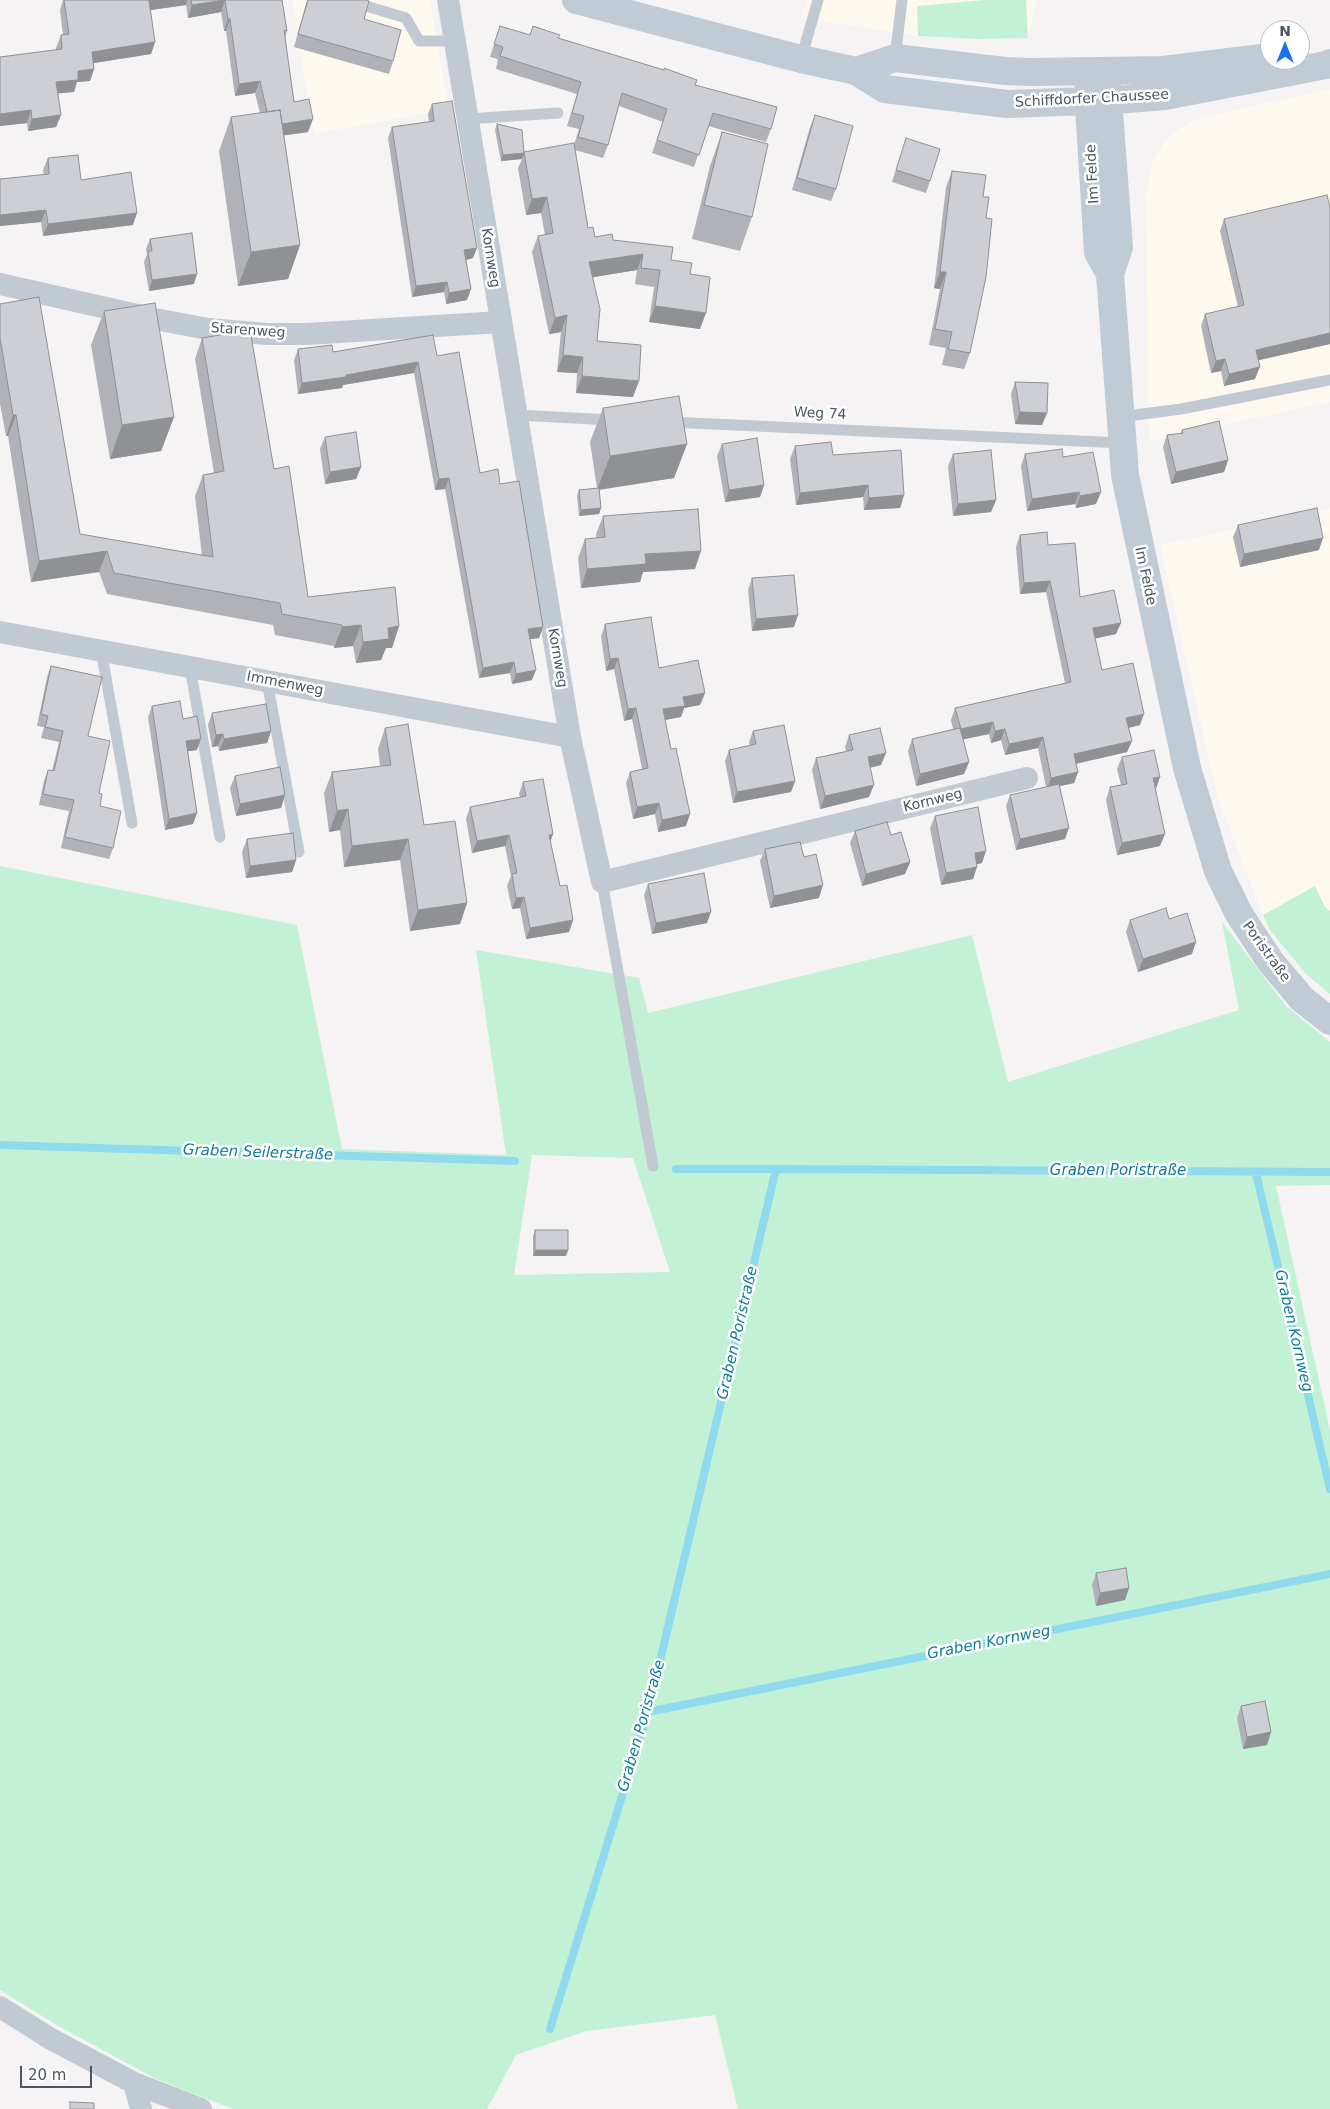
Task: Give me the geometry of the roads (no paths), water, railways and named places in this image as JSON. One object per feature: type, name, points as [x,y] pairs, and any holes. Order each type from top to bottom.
[{"type":"main road","name":"Schiffdorfer Chaussee","points":[[576,0],[801,59],[856,71],[885,89],[1007,104],[1165,96],[1330,63]]},
{"type":"main road","points":[[1310,52],[1322,50],[1330,52]]},
{"type":"main road","name":"Schiffdorfer Chaussee","points":[[856,71],[895,58],[1005,72],[1162,70],[1260,58]]},
{"type":"main road","name":"Im Felde","points":[[1096,71],[1098,100],[1119,247],[1110,274],[1125,475],[1187,768],[1218,871]]},
{"type":"main road","name":"Poristraße","points":[[1218,871],[1239,914],[1270,961],[1302,1000],[1330,1021]]},
{"type":"street","name":"Kornweg","points":[[448,0],[570,737],[602,882],[1028,778]]},
{"type":"street","name":"Starenweg","points":[[0,284],[155,319],[208,328],[266,334],[307,334],[501,322]]},
{"type":"street","name":"Immenweg","points":[[0,632],[570,737]]},
{"type":"street","points":[[0,2007],[51,2039],[134,2083],[202,2109]]},
{"type":"street","points":[[134,2083],[141,2109]]},
{"type":"lane","points":[[346,0],[406,18],[420,42],[454,41]]},
{"type":"lane","points":[[801,59],[818,0]]},
{"type":"lane","points":[[895,58],[902,0]]},
{"type":"lane","points":[[467,119],[558,113]]},
{"type":"lane","name":"Weg 74","points":[[663,422],[1121,430],[1181,409],[1330,380]]},
{"type":"lane","points":[[516,415],[624,420]]},
{"type":"lane","points":[[101,650],[132,823]]},
{"type":"lane","points":[[190,667],[220,837]]},
{"type":"lane","points":[[266,681],[299,852]]},
{"type":"lane","points":[[602,882],[653,1166]]},
{"type":"waterway","name":"Graben Seilerstraße","points":[[0,1145],[515,1161]]},
{"type":"waterway","name":"Graben Seilerstraße","points":[[676,1169],[776,1169]]},
{"type":"waterway","name":"Graben Poristraße","points":[[550,2029],[648,1712],[776,1169],[1330,1172]]},
{"type":"waterway","name":"Graben Kornweg","points":[[1256,1173],[1330,1489]]},
{"type":"waterway","name":"Graben Kornweg","points":[[648,1712],[1330,1574]]}]
